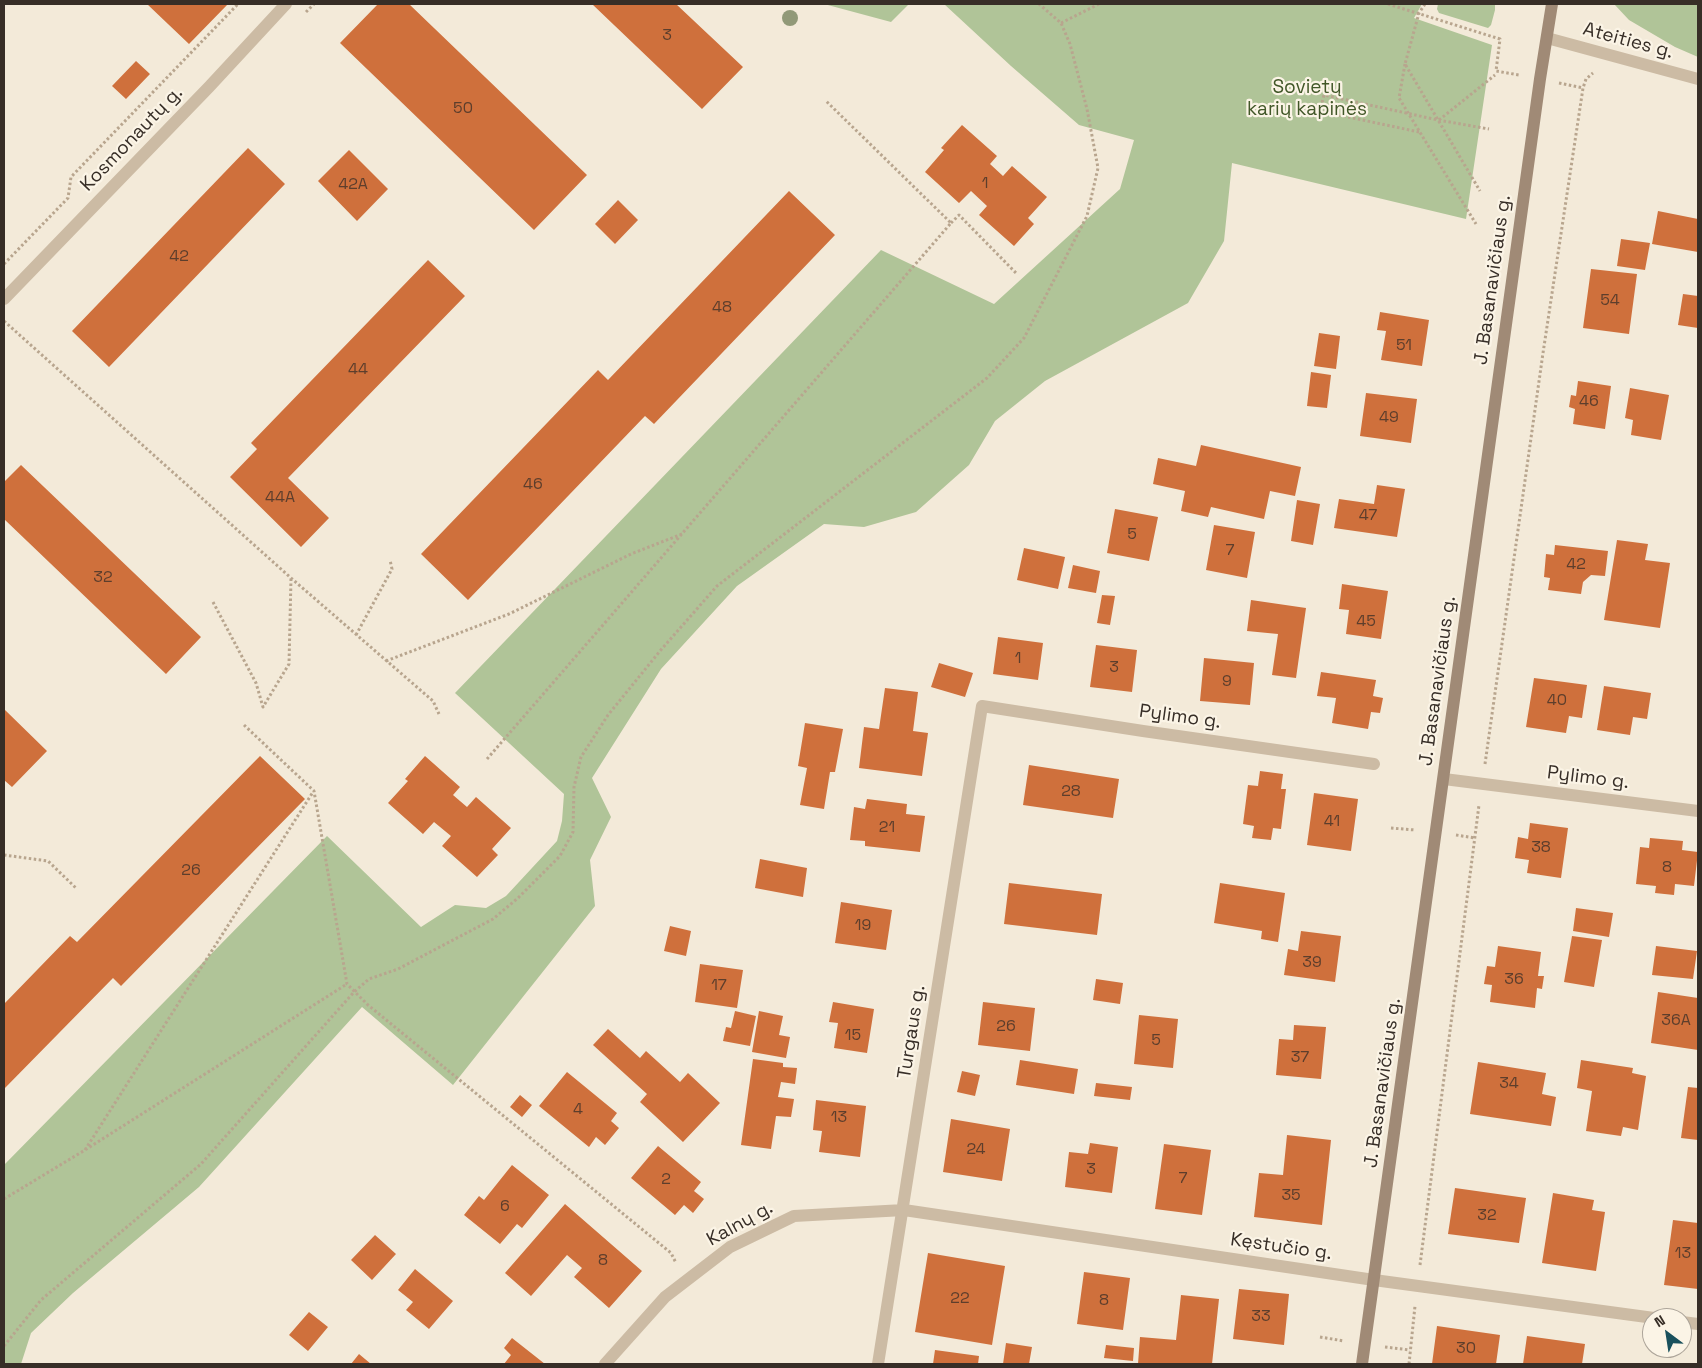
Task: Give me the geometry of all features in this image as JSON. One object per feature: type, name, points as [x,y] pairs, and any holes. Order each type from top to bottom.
[{"type":"main road","name":"J. Basanavičiaus g.","points":[[1362,1364],[1540,79],[1552,4]]},
{"type":"street","name":"Kosmonautų g.","points":[[4,299],[209,87],[286,4]]},
{"type":"street","name":"Ateities g.","points":[[1547,38],[1698,79]]},
{"type":"street","name":"Pylimo g.","points":[[982,706],[1374,764]]},
{"type":"street","name":"Turgaus g.","points":[[878,1364],[904,1210],[982,706]]},
{"type":"street","name":"Pylimo g.","points":[[1444,779],[1698,811]]},
{"type":"street","name":"Kęstučio g.","points":[[904,1210],[1374,1280],[1642,1316]]},
{"type":"street","name":"Kalnų g.","points":[[605,1364],[665,1297],[730,1247],[794,1216],[904,1210]]},
{"type":"path","points":[[4,264],[68,198],[71,177],[238,4]]},
{"type":"path","points":[[4,1346],[41,1300],[201,1164],[354,992],[369,979],[398,968],[493,919],[518,898],[560,856],[573,832],[574,787],[580,757],[608,715],[660,651],[717,586],[987,378],[1024,338],[1087,216],[1098,168],[1088,109],[1070,44],[1061,23],[1039,4]]},
{"type":"path","points":[[1061,23],[1100,4]]},
{"type":"path","points":[[1388,4],[1500,39],[1496,71],[1583,88]]},
{"type":"path","points":[[1425,4],[1419,13],[1405,64],[1399,98],[1476,224]]},
{"type":"path","points":[[1405,64],[1480,191]]},
{"type":"path","points":[[1409,1364],[1417,1286],[1482,783],[1540,373],[1583,88],[1586,79],[1595,71]]},
{"type":"path","points":[[1438,120],[1496,75]]},
{"type":"path","points":[[1419,132],[1320,111],[1324,95],[1489,129]]},
{"type":"path","points":[[825,100],[951,224]]},
{"type":"path","points":[[487,759],[959,215],[1016,273]]},
{"type":"path","points":[[4,321],[291,578],[434,701],[439,714]]},
{"type":"path","points":[[386,661],[509,614],[631,554],[683,534]]},
{"type":"path","points":[[356,635],[392,569],[390,560]]},
{"type":"path","points":[[213,602],[256,683],[263,707],[290,664],[291,578]]},
{"type":"path","points":[[244,725],[314,792],[347,984],[354,992],[670,1253],[686,1281]]},
{"type":"path","points":[[85,1150],[314,792]]},
{"type":"path","points":[[4,855],[48,861],[78,889]]},
{"type":"path","points":[[4,1200],[347,984]]},
{"type":"green space","points":[[824,4],[909,4],[891,22]]},
{"type":"green space","name":"Sovietų karių kapinės","points":[[944,4],[1422,4],[1414,18],[1492,45],[1466,219],[1232,163],[1224,241],[1188,303],[1045,381],[995,421],[969,465],[916,512],[864,527],[824,524],[737,586],[661,669],[592,778],[611,817],[590,860],[595,906],[453,1085],[362,1007],[199,1187],[73,1293],[31,1333],[21,1364],[4,1364],[4,1165],[327,836],[421,927],[455,905],[486,908],[506,896],[557,841],[562,821],[564,794],[455,693],[881,250],[994,304],[1120,189],[1134,140],[1079,125]]},
{"type":"green space","points":[[1438,4],[1495,4],[1495,10],[1491,25],[1488,28],[1439,13],[1437,9]]},
{"type":"green space","points":[[1614,4],[1698,4],[1698,57],[1675,47],[1629,20]]},
{"type":"building","points":[[147,4],[228,4],[189,44]]},
{"type":"building","points":[[378,4],[409,4],[587,175],[534,230],[340,43]]},
{"type":"building","points":[[592,4],[676,4],[743,67],[702,109]]},
{"type":"building","points":[[136,61],[150,74],[126,99],[112,86]]},
{"type":"building","points":[[962,125],[997,156],[990,164],[1003,176],[1012,166],[1047,197],[1028,218],[1034,224],[1014,246],[979,215],[987,206],[971,191],[959,203],[925,172],[944,150],[941,148]]},
{"type":"building","points":[[248,148],[285,184],[109,367],[72,331]]},
{"type":"building","points":[[349,150],[388,189],[357,221],[318,181]]},
{"type":"building","points":[[789,191],[835,235],[654,424],[645,416],[468,600],[421,554],[598,370],[608,380]]},
{"type":"building","points":[[618,200],[638,220],[615,244],[595,224]]},
{"type":"building","points":[[1658,211],[1698,219],[1698,252],[1652,244]]},
{"type":"building","points":[[1621,239],[1650,243],[1645,270],[1617,266]]},
{"type":"building","points":[[428,260],[465,296],[288,478],[329,518],[301,547],[230,477],[257,449],[251,443]]},
{"type":"building","points":[[1591,269],[1637,274],[1629,334],[1583,328]]},
{"type":"building","points":[[1683,294],[1698,296],[1698,328],[1678,325]]},
{"type":"building","points":[[1380,312],[1429,320],[1422,366],[1381,360],[1386,331],[1377,330]]},
{"type":"building","points":[[1319,333],[1340,336],[1336,369],[1314,366]]},
{"type":"building","points":[[1311,372],[1331,375],[1327,408],[1307,406]]},
{"type":"building","points":[[1578,381],[1611,386],[1605,429],[1573,424],[1575,409],[1569,407],[1571,395],[1576,396]]},
{"type":"building","points":[[1630,388],[1669,395],[1661,440],[1631,435],[1633,420],[1625,418]]},
{"type":"building","points":[[1366,393],[1417,399],[1411,443],[1360,436]]},
{"type":"building","points":[[1201,445],[1301,467],[1295,496],[1270,491],[1264,519],[1211,507],[1208,517],[1181,511],[1185,491],[1153,484],[1158,458],[1196,466]]},
{"type":"building","points":[[21,465],[201,637],[166,674],[4,519],[4,482]]},
{"type":"building","points":[[1377,485],[1405,489],[1397,537],[1334,528],[1339,499],[1374,504]]},
{"type":"building","points":[[1297,500],[1320,504],[1313,545],[1291,541]]},
{"type":"building","points":[[1115,509],[1158,517],[1149,561],[1107,553]]},
{"type":"building","points":[[1214,525],[1255,532],[1247,578],[1206,570]]},
{"type":"building","points":[[1617,540],[1648,544],[1645,560],[1670,563],[1660,628],[1604,620]]},
{"type":"building","points":[[1555,545],[1608,551],[1605,576],[1591,575],[1583,582],[1581,594],[1548,590],[1550,578],[1544,577],[1546,554],[1554,555]]},
{"type":"building","points":[[1024,548],[1065,557],[1058,589],[1017,580]]},
{"type":"building","points":[[1073,565],[1100,571],[1096,593],[1068,588]]},
{"type":"building","points":[[1342,584],[1388,591],[1381,639],[1346,634],[1349,610],[1339,609]]},
{"type":"building","points":[[1102,595],[1115,596],[1110,625],[1097,623]]},
{"type":"building","points":[[1251,600],[1306,608],[1296,678],[1272,675],[1278,634],[1247,631]]},
{"type":"building","points":[[998,637],[1043,643],[1038,680],[993,674]]},
{"type":"building","points":[[1096,645],[1137,650],[1132,692],[1090,687]]},
{"type":"building","points":[[1204,658],[1254,663],[1250,705],[1200,701]]},
{"type":"building","points":[[939,663],[973,673],[965,697],[931,687]]},
{"type":"building","points":[[1321,672],[1376,680],[1373,696],[1383,698],[1380,713],[1371,712],[1368,729],[1332,723],[1336,698],[1317,696]]},
{"type":"building","points":[[1534,678],[1587,685],[1582,718],[1569,716],[1566,733],[1526,727]]},
{"type":"building","points":[[1604,686],[1651,693],[1647,719],[1633,717],[1630,735],[1597,730]]},
{"type":"building","points":[[885,688],[918,692],[913,731],[928,733],[922,776],[859,768],[864,727],[879,729]]},
{"type":"building","points":[[4,709],[47,751],[12,787],[4,780]]},
{"type":"building","points":[[805,723],[843,729],[835,772],[830,772],[824,809],[800,805],[807,768],[798,766]]},
{"type":"building","points":[[260,756],[305,799],[121,986],[113,978],[4,1089],[4,1004],[70,936],[77,942]]},
{"type":"building","points":[[425,756],[460,787],[453,795],[467,807],[476,797],[511,828],[492,849],[498,855],[477,877],[442,846],[451,836],[434,822],[423,834],[388,803],[408,781],[405,779]]},
{"type":"building","points":[[1029,765],[1119,779],[1113,818],[1023,805]]},
{"type":"building","points":[[1260,771],[1283,774],[1281,789],[1286,789],[1281,829],[1273,828],[1271,840],[1252,838],[1254,826],[1243,824],[1248,785],[1258,786]]},
{"type":"building","points":[[1314,793],[1358,799],[1351,851],[1307,845]]},
{"type":"building","points":[[867,799],[907,804],[906,814],[925,816],[920,852],[865,846],[865,841],[850,840],[854,807],[865,809]]},
{"type":"building","points":[[1530,823],[1568,828],[1561,878],[1527,873],[1529,860],[1515,858],[1518,837],[1528,839]]},
{"type":"building","points":[[1650,838],[1683,841],[1682,850],[1698,852],[1694,886],[1675,884],[1674,895],[1655,893],[1656,886],[1636,884],[1640,847],[1649,848]]},
{"type":"building","points":[[760,859],[807,868],[803,897],[755,888]]},
{"type":"building","points":[[1009,883],[1102,894],[1097,935],[1004,924]]},
{"type":"building","points":[[1220,883],[1285,893],[1278,942],[1261,939],[1262,931],[1214,923]]},
{"type":"building","points":[[841,902],[892,910],[886,950],[835,943]]},
{"type":"building","points":[[1576,908],[1613,913],[1609,937],[1573,931]]},
{"type":"building","points":[[670,926],[691,931],[686,956],[664,951]]},
{"type":"building","points":[[1301,931],[1341,936],[1335,982],[1284,975],[1288,949],[1298,951]]},
{"type":"building","points":[[1572,936],[1602,940],[1594,987],[1564,982]]},
{"type":"building","points":[[1498,946],[1541,952],[1538,976],[1544,976],[1542,989],[1537,988],[1535,1008],[1490,1002],[1492,985],[1484,984],[1487,966],[1495,967]]},
{"type":"building","points":[[1656,946],[1697,951],[1693,979],[1652,975]]},
{"type":"building","points":[[700,964],[743,970],[737,1008],[695,1002]]},
{"type":"building","points":[[1096,979],[1123,983],[1120,1004],[1093,1000]]},
{"type":"building","points":[[1658,992],[1698,998],[1698,1050],[1651,1043]]},
{"type":"building","points":[[833,1002],[874,1009],[867,1053],[834,1048],[838,1023],[829,1022]]},
{"type":"building","points":[[983,1002],[1035,1008],[1030,1051],[978,1045]]},
{"type":"building","points":[[735,1011],[756,1016],[750,1046],[723,1041],[726,1027],[731,1028]]},
{"type":"building","points":[[759,1011],[783,1016],[779,1035],[790,1037],[786,1058],[752,1052]]},
{"type":"building","points":[[1139,1015],[1178,1019],[1173,1068],[1134,1064]]},
{"type":"building","points":[[1294,1025],[1326,1027],[1321,1079],[1276,1075],[1279,1039],[1293,1040]]},
{"type":"building","points":[[608,1029],[640,1058],[646,1051],[680,1082],[688,1073],[720,1103],[683,1142],[640,1102],[647,1094],[593,1045]]},
{"type":"building","points":[[753,1059],[783,1063],[783,1067],[797,1068],[795,1084],[781,1082],[778,1097],[794,1099],[791,1117],[776,1116],[771,1149],[741,1145]]},
{"type":"building","points":[[1020,1060],[1078,1069],[1074,1094],[1016,1085]]},
{"type":"building","points":[[1581,1060],[1633,1068],[1632,1073],[1646,1076],[1638,1130],[1623,1127],[1621,1136],[1586,1131],[1592,1091],[1577,1088]]},
{"type":"building","points":[[1478,1062],[1546,1073],[1542,1094],[1556,1097],[1551,1126],[1470,1114]]},
{"type":"building","points":[[962,1071],[980,1075],[975,1096],[957,1092]]},
{"type":"building","points":[[567,1072],[617,1113],[611,1121],[619,1128],[605,1145],[596,1137],[589,1147],[539,1106]]},
{"type":"building","points":[[1096,1083],[1132,1087],[1130,1100],[1094,1096]]},
{"type":"building","points":[[1688,1087],[1698,1088],[1698,1140],[1681,1138]]},
{"type":"building","points":[[520,1095],[532,1105],[522,1117],[510,1107]]},
{"type":"building","points":[[816,1100],[866,1106],[860,1157],[819,1152],[822,1131],[813,1130]]},
{"type":"building","points":[[951,1119],[1010,1129],[1002,1181],[943,1172]]},
{"type":"building","points":[[1287,1135],[1331,1140],[1322,1225],[1254,1217],[1259,1173],[1283,1175]]},
{"type":"building","points":[[1090,1143],[1118,1147],[1112,1193],[1065,1187],[1069,1152],[1088,1154]]},
{"type":"building","points":[[1164,1144],[1211,1150],[1202,1215],[1155,1209]]},
{"type":"building","points":[[658,1146],[701,1182],[694,1191],[704,1199],[693,1213],[684,1205],[675,1215],[631,1178]]},
{"type":"building","points":[[512,1165],[549,1195],[522,1228],[517,1224],[500,1244],[464,1215],[479,1196],[484,1200]]},
{"type":"building","points":[[1455,1188],[1526,1198],[1519,1243],[1448,1234]]},
{"type":"building","points":[[1553,1193],[1594,1200],[1592,1210],[1605,1212],[1596,1271],[1542,1263]]},
{"type":"building","points":[[565,1204],[642,1271],[609,1308],[574,1277],[582,1268],[567,1255],[531,1296],[505,1273]]},
{"type":"building","points":[[1673,1220],[1698,1223],[1698,1289],[1664,1285]]},
{"type":"building","points":[[375,1235],[396,1254],[372,1280],[351,1260]]},
{"type":"building","points":[[928,1253],[1005,1266],[992,1345],[915,1332]]},
{"type":"building","points":[[415,1269],[453,1301],[429,1329],[406,1310],[413,1302],[398,1290]]},
{"type":"building","points":[[1084,1272],[1130,1278],[1123,1330],[1077,1324]]},
{"type":"building","points":[[1239,1289],[1289,1294],[1284,1345],[1233,1339]]},
{"type":"building","points":[[1181,1295],[1219,1299],[1212,1364],[1138,1364],[1140,1337],[1176,1340]]},
{"type":"building","points":[[309,1312],[328,1327],[308,1351],[289,1335]]},
{"type":"building","points":[[1437,1326],[1500,1335],[1496,1364],[1432,1364]]},
{"type":"building","points":[[1527,1336],[1585,1344],[1582,1364],[1523,1364]]},
{"type":"building","points":[[512,1338],[545,1364],[504,1364],[511,1355],[504,1348]]},
{"type":"building","points":[[1006,1343],[1032,1347],[1029,1364],[1003,1364]]},
{"type":"building","points":[[1106,1345],[1134,1348],[1133,1361],[1104,1358]]},
{"type":"building","points":[[935,1350],[979,1356],[978,1364],[933,1364]]},
{"type":"building","points":[[359,1354],[371,1364],[351,1364]]}]
